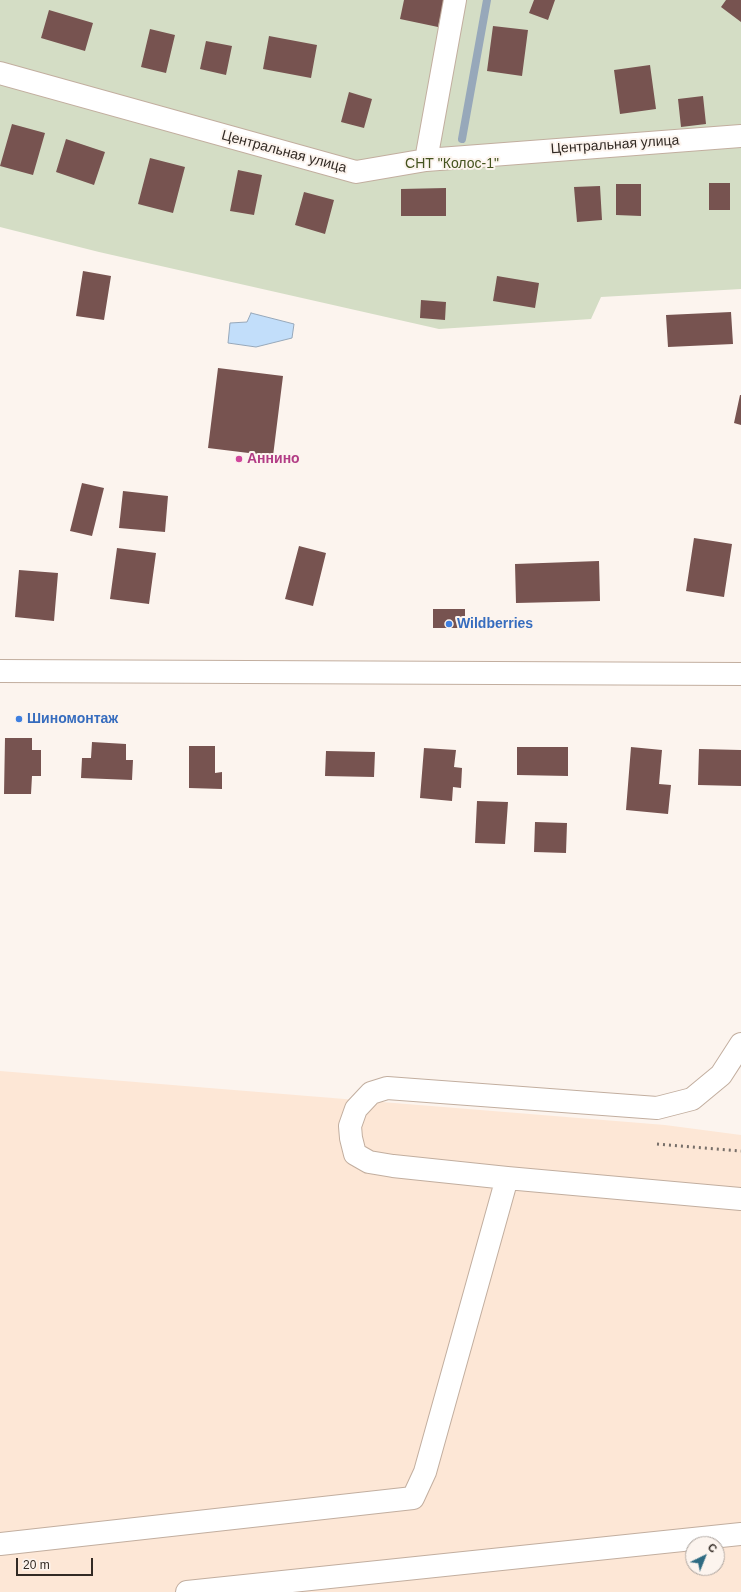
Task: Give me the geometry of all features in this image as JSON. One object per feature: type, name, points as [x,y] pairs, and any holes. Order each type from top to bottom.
[{"type":"street","points":[[426,160],[455,0]]},
{"type":"street","name":"Центральная улица","points":[[0,73],[356,172],[426,160],[741,136]]},
{"type":"street","points":[[0,671],[741,674]]},
{"type":"street","points":[[741,1044],[721,1075],[692,1099],[657,1108],[387,1088],[371,1093],[356,1108],[350,1126],[355,1154],[369,1162],[393,1166],[507,1178],[741,1199]]},
{"type":"street","points":[[0,1544],[413,1498],[425,1472],[507,1178]]},
{"type":"street","points":[[187,1592],[741,1534]]},
{"type":"shaded area","points":[[0,1071],[665,1125],[741,1135],[741,1592],[0,1592]]},
{"type":"green space","name":"СНТ \"Колос-1\"","points":[[0,0],[741,0],[741,289],[601,297],[591,319],[439,329],[99,252],[0,227]]},
{"type":"water","points":[[251,313],[294,324],[292,338],[256,347],[228,343],[230,323],[247,322]]},
{"type":"building","points":[[404,0],[444,0],[438,27],[400,19]]},
{"type":"building","points":[[534,0],[555,0],[548,20],[529,13]]},
{"type":"building","points":[[726,0],[741,0],[741,22],[721,7]]},
{"type":"building","points":[[49,10],[93,23],[85,51],[41,38]]},
{"type":"building","points":[[493,26],[528,30],[522,76],[487,71]]},
{"type":"building","points":[[150,29],[175,35],[166,73],[141,67]]},
{"type":"building","points":[[269,36],[317,45],[311,78],[263,69]]},
{"type":"building","points":[[206,41],[232,46],[226,75],[200,69]]},
{"type":"building","points":[[650,65],[656,109],[620,114],[614,70]]},
{"type":"building","points":[[349,92],[372,99],[364,128],[341,122]]},
{"type":"building","points":[[703,96],[706,124],[681,127],[678,99]]},
{"type":"building","points":[[12,124],[45,133],[33,175],[0,166]]},
{"type":"building","points":[[66,139],[105,152],[94,185],[56,172]]},
{"type":"building","points":[[150,158],[185,167],[173,213],[138,204]]},
{"type":"building","points":[[238,170],[262,175],[254,215],[230,211]]},
{"type":"building","points":[[709,183],[730,183],[730,210],[709,210]]},
{"type":"building","points":[[616,184],[641,184],[641,216],[616,215]]},
{"type":"building","points":[[600,186],[602,220],[577,222],[574,187]]},
{"type":"building","points":[[446,188],[446,216],[401,216],[401,189]]},
{"type":"building","points":[[304,192],[334,200],[325,234],[295,225]]},
{"type":"building","points":[[83,271],[111,276],[104,320],[76,316]]},
{"type":"building","points":[[497,276],[539,283],[535,308],[493,301]]},
{"type":"building","points":[[421,300],[446,302],[445,320],[420,318]]},
{"type":"building","points":[[731,312],[733,344],[668,347],[666,315]]},
{"type":"building","points":[[218,368],[283,376],[273,456],[208,448]]},
{"type":"building","points":[[741,395],[741,425],[734,423]]},
{"type":"building","points":[[82,483],[104,488],[92,536],[70,531]]},
{"type":"building","points":[[123,491],[168,496],[165,532],[119,528]]},
{"type":"building","points":[[694,538],[732,544],[724,597],[686,591]]},
{"type":"building","points":[[299,546],[326,553],[313,606],[285,599]]},
{"type":"building","points":[[117,548],[156,553],[149,604],[110,599]]},
{"type":"building","points":[[599,561],[600,601],[516,603],[515,564]]},
{"type":"building","points":[[19,570],[58,573],[54,621],[15,617]]},
{"type":"building","points":[[433,609],[465,609],[465,628],[433,628]]},
{"type":"building","points":[[5,738],[32,738],[32,750],[41,750],[41,776],[32,776],[31,794],[4,794]]},
{"type":"building","points":[[92,742],[126,744],[126,760],[133,760],[132,780],[81,778],[82,758],[91,758]]},
{"type":"building","points":[[189,746],[215,746],[215,773],[222,772],[222,789],[189,788]]},
{"type":"building","points":[[517,747],[568,747],[568,776],[517,775]]},
{"type":"building","points":[[631,747],[662,750],[659,784],[671,785],[668,814],[626,810]]},
{"type":"building","points":[[424,748],[456,750],[454,767],[462,768],[461,788],[453,787],[452,801],[420,798]]},
{"type":"building","points":[[699,749],[741,750],[741,786],[698,785]]},
{"type":"building","points":[[326,751],[375,752],[374,777],[325,776]]},
{"type":"building","points":[[477,801],[508,802],[505,844],[475,843]]},
{"type":"building","points":[[535,822],[567,823],[566,853],[534,852]]},
{"type":"waterway","points":[[462,139],[487,0]]},
{"type":"railway","points":[[657,1144],[741,1151]]},
{"type":"place","name":"Аннино","points":[[239,459]]},
{"type":"place","name":"Wildberries","points":[[449,624]]},
{"type":"place","name":"Шиномонтаж","points":[[19,719]]}]
